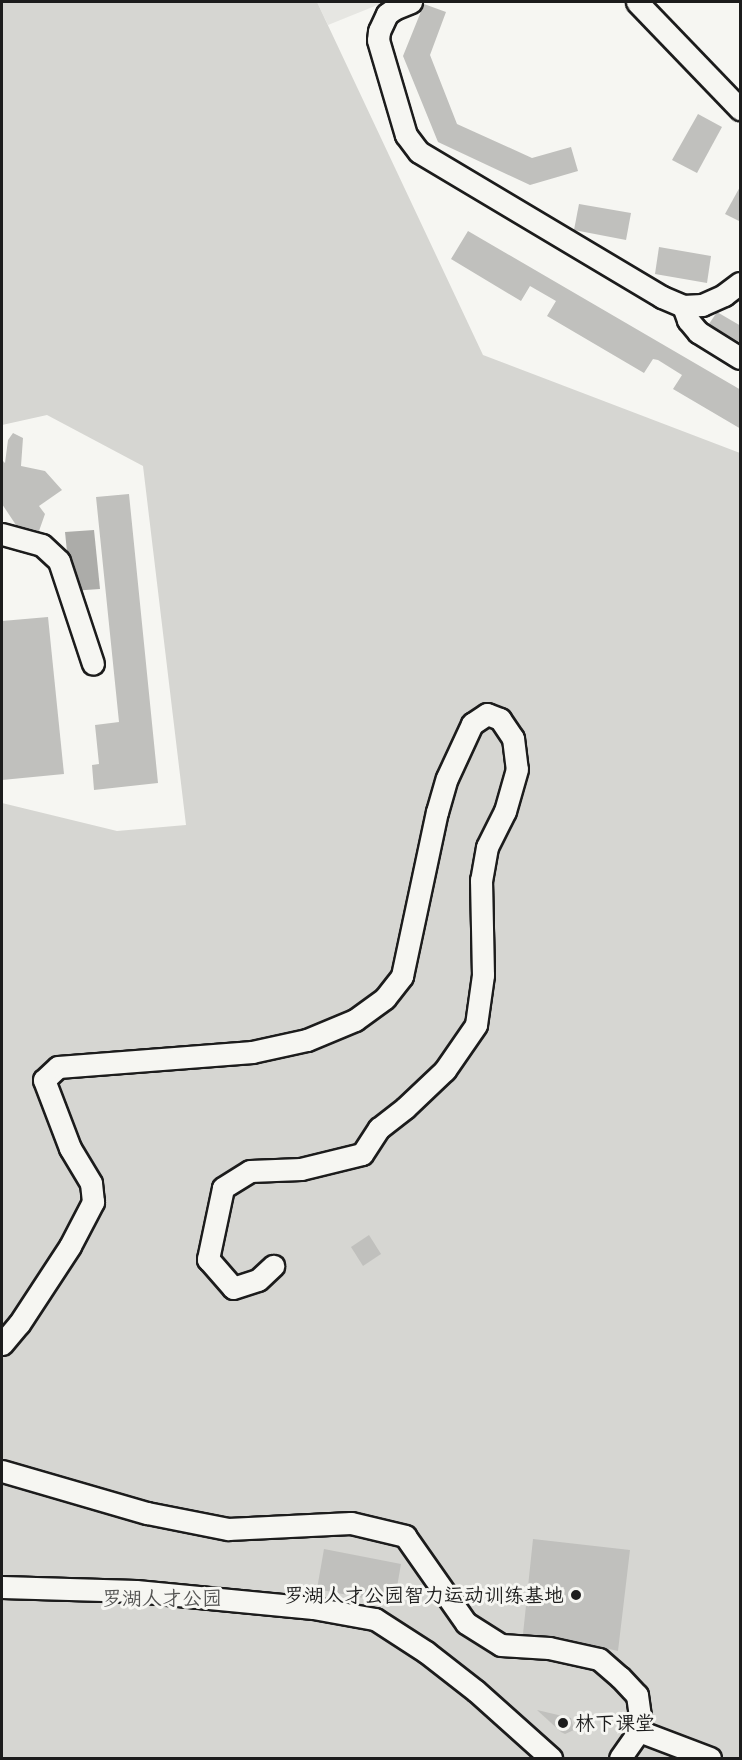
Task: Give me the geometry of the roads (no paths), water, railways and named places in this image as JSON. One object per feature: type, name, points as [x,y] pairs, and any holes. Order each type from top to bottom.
[{"type":"street","points":[[411,2],[387,14],[379,31],[378,40],[406,135],[419,152],[662,297],[683,306],[702,304],[724,295],[741,283]]},
{"type":"street","points":[[637,2],[741,109]]},
{"type":"street","points":[[683,306],[688,320],[698,332],[741,358]]},
{"type":"street","points":[[2,534],[42,545],[59,561],[93,664]]},
{"type":"street","points":[[2,1344],[20,1324],[70,1246],[93,1202],[91,1183],[70,1148],[44,1080],[58,1067],[252,1052],[307,1040],[355,1020],[386,998],[402,976],[447,778],[472,724],[487,714],[501,719],[513,738],[518,769],[505,811],[487,847],[481,880],[483,975],[476,1025],[445,1070],[405,1108],[379,1128],[362,1154],[301,1169],[250,1171],[223,1188],[208,1259],[233,1288],[258,1280],[273,1266]]},
{"type":"street","points":[[2,1471],[147,1513],[228,1528],[351,1523],[405,1536],[466,1623],[501,1645],[549,1648],[599,1659],[637,1695],[641,1722],[639,1731],[620,1758]]},
{"type":"street","points":[[2,1587],[136,1591],[270,1602],[375,1619],[426,1652],[476,1691],[551,1758]]},
{"type":"street","points":[[639,1731],[710,1758]]},
{"type":"place","name":"罗湖人才公园智力运动训练基地","points":[[576,1595]]},
{"type":"place","name":"林下课堂","points":[[563,1723]]},
{"type":"park label","name":"罗湖人才公园","points":[[162,1598]]}]
